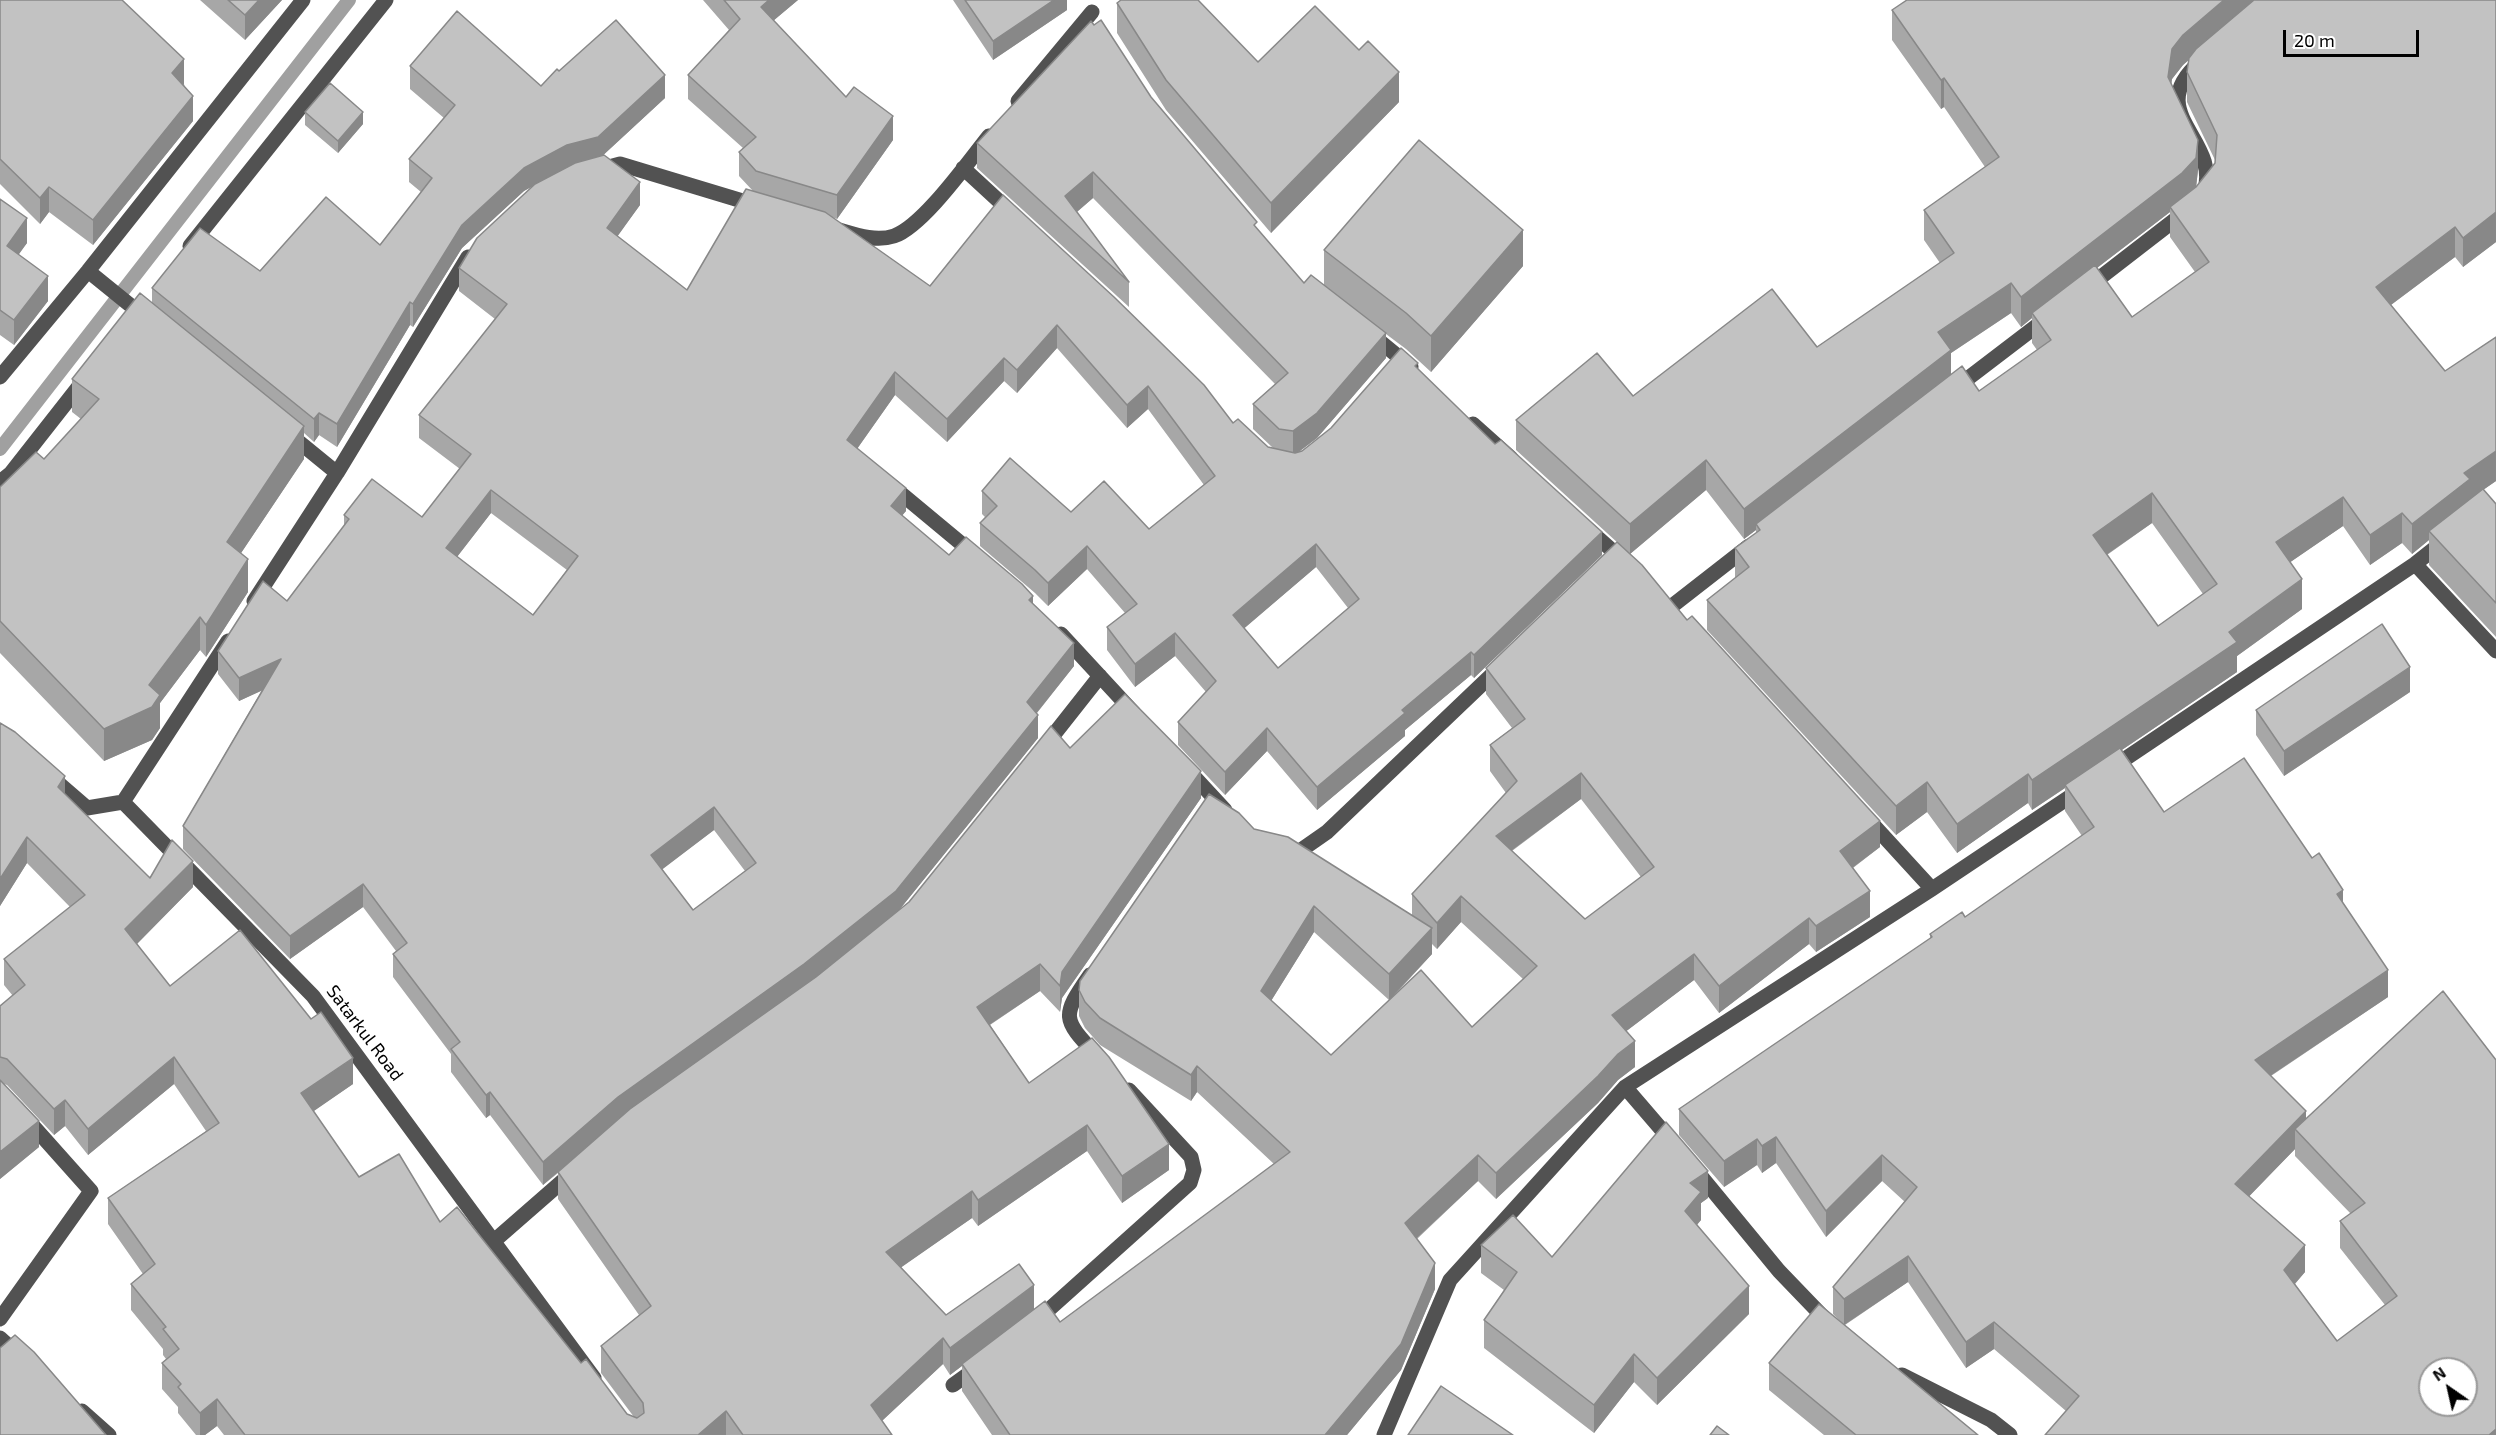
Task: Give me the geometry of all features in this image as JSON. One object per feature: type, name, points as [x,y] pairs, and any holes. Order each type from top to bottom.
[{"type":"street","points":[[0,377],[88,271],[303,0]]},
{"type":"street","points":[[182,257],[386,0]]},
{"type":"street","points":[[823,225],[868,238],[893,236],[918,221],[1092,11]]},
{"type":"street","points":[[2076,296],[2189,210],[2205,192],[2208,168],[2177,103],[2180,84],[2189,72],[2214,50]]},
{"type":"street","points":[[581,174],[620,164],[778,211]]},
{"type":"street","points":[[963,168],[1024,224]]},
{"type":"street","points":[[246,613],[337,473],[469,255],[477,247]]},
{"type":"street","points":[[88,271],[156,327]]},
{"type":"street","points":[[1944,397],[2057,310]]},
{"type":"street","points":[[1356,323],[1396,361],[1426,381]]},
{"type":"street","points":[[0,482],[11,473],[96,366]]},
{"type":"street","points":[[1461,412],[1522,468]]},
{"type":"street","points":[[274,422],[337,473]]},
{"type":"street","points":[[881,477],[983,562]]},
{"type":"street","points":[[1574,515],[1613,559],[1633,569]]},
{"type":"street","points":[[1384,1435],[1450,1280],[1625,1087],[1932,889],[2415,564],[2460,528]]},
{"type":"street","points":[[1672,606],[1766,534]]},
{"type":"street","points":[[2415,564],[2496,651]]},
{"type":"street","points":[[1053,625],[1148,728]]},
{"type":"street","points":[[35,763],[87,808],[123,802],[233,633]]},
{"type":"street","points":[[1272,850],[1294,855],[1327,832],[1515,653]]},
{"type":"street","points":[[1035,758],[1100,676]]},
{"type":"street","points":[[1180,763],[1209,802],[1237,823]]},
{"type":"street","name":"Satarkul Road","points":[[123,802],[313,996],[602,1389]]},
{"type":"street","points":[[1853,803],[1932,889]]},
{"type":"street","points":[[1021,1334],[1190,1183],[1194,1170],[1191,1157],[1077,1034],[1069,1018],[1070,1004],[1097,964]]},
{"type":"street","points":[[1625,1087],[1779,1270],[1844,1338]]},
{"type":"street","points":[[0,1092],[91,1191],[0,1319]]},
{"type":"street","points":[[494,1241],[581,1166]]},
{"type":"street","points":[[0,1338],[33,1368]]},
{"type":"street","points":[[953,1385],[988,1360]]},
{"type":"street","points":[[1888,1366],[1915,1384],[1991,1420],[2010,1435]]},
{"type":"street","points":[[67,1398],[109,1435]]},
{"type":"building","points":[[0,0],[122,0],[184,59],[172,73],[193,96],[93,220],[49,187],[40,198],[0,159]]},
{"type":"building","points":[[228,0],[259,0],[245,15]]},
{"type":"building","points":[[724,0],[769,0],[761,7],[846,97],[854,87],[893,116],[837,195],[756,171],[739,152],[756,137],[688,75],[740,19]]},
{"type":"building","points":[[965,0],[1054,0],[993,41]]},
{"type":"building","points":[[1121,0],[1198,0],[1258,62],[1315,6],[1359,50],[1368,41],[1399,72],[1271,203],[1166,80],[1117,3]]},
{"type":"building","points":[[1907,0],[2224,0],[2183,35],[2172,49],[2168,77],[2198,140],[2196,158],[2182,173],[2021,297],[2011,283],[1938,332],[1951,350],[1744,509],[1706,460],[1630,524],[1516,420],[1597,353],[1633,396],[1772,289],[1817,347],[1954,253],[1924,210],[1999,157],[1944,78],[1941,80],[1892,10]]},
{"type":"building","points":[[2254,0],[2496,0],[2496,212],[2463,238],[2455,227],[2376,287],[2445,371],[2496,337],[2496,451],[2464,473],[2470,479],[2412,524],[2402,513],[2370,535],[2343,497],[2276,542],[2302,579],[2229,632],[2237,642],[2032,780],[2028,774],[1957,824],[1927,782],[1896,806],[1707,600],[1749,567],[1735,548],[1760,530],[1756,524],[1962,366],[1979,391],[2051,340],[2032,313],[2095,265],[2132,317],[2209,262],[2170,207],[2196,187],[2215,163],[2217,135],[2187,72],[2189,58],[2196,49]],"holes":[[[2152,493],[2217,584],[2158,626],[2093,535]]]},
{"type":"building","points":[[457,11],[541,86],[557,69],[559,71],[616,20],[665,75],[598,137],[567,145],[524,168],[462,225],[413,304],[410,302],[337,424],[319,413],[314,419],[152,288],[200,228],[260,271],[326,197],[380,245],[432,178],[409,159],[455,105],[410,66]]},
{"type":"building","points":[[1101,20],[1151,97],[1257,222],[1254,225],[1304,283],[1311,275],[1386,333],[1317,413],[1293,431],[1279,429],[1253,404],[1288,373],[1093,172],[1065,196],[1129,282],[977,143],[1091,21],[1094,25]]},
{"type":"building","points":[[330,83],[363,112],[338,141],[305,112]]},
{"type":"building","points":[[1419,140],[1523,230],[1431,336],[1406,313],[1324,250]]},
{"type":"building","points":[[604,155],[640,182],[607,228],[687,290],[746,189],[825,212],[930,286],[1003,195],[1114,297],[1204,385],[1233,423],[1238,419],[1268,447],[1295,453],[1302,451],[1331,428],[1401,348],[1418,363],[1415,366],[1495,444],[1501,440],[1602,532],[1474,655],[1471,652],[1402,710],[1405,713],[1317,787],[1267,728],[1225,772],[1178,722],[1216,681],[1175,633],[1135,664],[1107,627],[1137,604],[1087,546],[1048,583],[980,523],[997,506],[982,491],[1010,458],[1071,512],[1104,481],[1149,529],[1215,476],[1148,386],[1127,405],[1057,325],[1017,370],[1004,358],[947,419],[895,372],[847,440],[906,488],[891,506],[949,555],[966,537],[1022,584],[1033,596],[1029,600],[1074,643],[1027,702],[1038,715],[896,891],[804,964],[618,1097],[543,1162],[490,1092],[486,1095],[451,1049],[460,1042],[393,954],[407,943],[363,884],[290,936],[183,826],[281,659],[239,678],[218,651],[263,581],[287,601],[349,519],[344,515],[372,479],[422,517],[471,454],[419,415],[507,304],[459,268],[477,238],[535,184],[575,163]],"holes":[[[491,490],[578,556],[533,615],[446,548]],[[1316,544],[1359,599],[1278,668],[1233,615]],[[714,807],[756,863],[693,910],[651,855]]]},
{"type":"building","points":[[0,199],[27,218],[7,246],[48,276],[14,320],[0,310]]},
{"type":"building","points":[[140,293],[304,426],[227,542],[248,559],[206,625],[200,617],[149,685],[160,695],[152,707],[104,729],[0,621],[0,487],[36,452],[44,459],[99,399],[72,379]]},
{"type":"building","points":[[2483,489],[2496,504],[2496,603],[2429,531]]},
{"type":"building","points":[[1617,542],[1642,565],[1687,620],[1692,616],[1880,821],[1840,851],[1870,891],[1816,926],[1809,918],[1719,986],[1694,954],[1612,1015],[1635,1041],[1618,1054],[1496,1173],[1478,1155],[1405,1223],[1435,1263],[1401,1344],[1325,1435],[1010,1435],[962,1364],[1045,1301],[1060,1322],[1290,1152],[1197,1066],[1191,1075],[1100,1018],[1085,1002],[1079,990],[1080,981],[1209,794],[1239,813],[1254,829],[1288,837],[1432,928],[1389,974],[1314,906],[1261,991],[1331,1055],[1421,970],[1472,1027],[1537,966],[1461,896],[1437,923],[1412,894],[1517,781],[1490,745],[1525,719],[1486,668]],"holes":[[[1581,773],[1654,867],[1585,919],[1496,836]]]},
{"type":"building","points":[[2382,624],[2410,667],[2284,751],[2256,710]]},
{"type":"building","points":[[1125,694],[1201,771],[1062,972],[1060,986],[1040,964],[977,1007],[1029,1083],[1092,1038],[1109,1057],[1169,1144],[1122,1176],[1087,1125],[978,1200],[972,1191],[886,1252],[946,1315],[1019,1264],[1034,1285],[950,1348],[943,1338],[871,1405],[892,1435],[743,1435],[726,1411],[698,1435],[245,1435],[217,1399],[200,1413],[178,1387],[181,1384],[162,1363],[179,1349],[163,1329],[166,1327],[131,1284],[155,1264],[108,1198],[219,1123],[174,1057],[88,1129],[65,1100],[54,1109],[7,1059],[0,1057],[0,1006],[25,985],[4,959],[85,895],[27,837],[0,879],[0,723],[15,732],[65,776],[58,787],[150,878],[172,840],[193,861],[125,929],[170,986],[240,930],[311,1019],[321,1012],[353,1058],[301,1093],[359,1177],[399,1154],[440,1222],[457,1207],[581,1363],[586,1359],[627,1414],[637,1418],[644,1413],[643,1403],[601,1346],[651,1306],[558,1172],[630,1109],[816,977],[909,902],[1051,726],[1070,748]]},
{"type":"building","points":[[2120,748],[2164,812],[2244,758],[2312,858],[2319,853],[2343,890],[2337,894],[2388,970],[2255,1060],[2306,1111],[2235,1184],[2305,1245],[2284,1270],[2337,1341],[2397,1296],[2340,1221],[2365,1203],[2295,1129],[2443,991],[2496,1060],[2496,1429],[2489,1435],[2045,1435],[2079,1396],[1994,1322],[1966,1342],[1908,1256],[1844,1299],[1833,1287],[1917,1187],[1882,1155],[1826,1211],[1776,1137],[1762,1146],[1757,1139],[1724,1161],[1679,1109],[1932,937],[1930,934],[1962,912],[1965,917],[2094,827],[2065,785]]},
{"type":"building","points":[[0,1080],[39,1121],[0,1152]]},
{"type":"building","points":[[1666,1122],[1708,1171],[1690,1183],[1701,1192],[1685,1211],[1749,1286],[1657,1378],[1634,1354],[1594,1405],[1484,1320],[1517,1272],[1481,1245],[1513,1215],[1552,1257]]},
{"type":"building","points":[[1819,1304],[1978,1435],[1856,1435],[1769,1363]]},
{"type":"building","points":[[15,1335],[34,1352],[106,1435],[0,1435],[0,1348]]},
{"type":"building","points":[[1441,1386],[1513,1435],[1408,1435]]},
{"type":"building","points":[[1717,1426],[1729,1435],[1710,1435]]},
{"type":"waterway","points":[[0,449],[349,0]]}]
